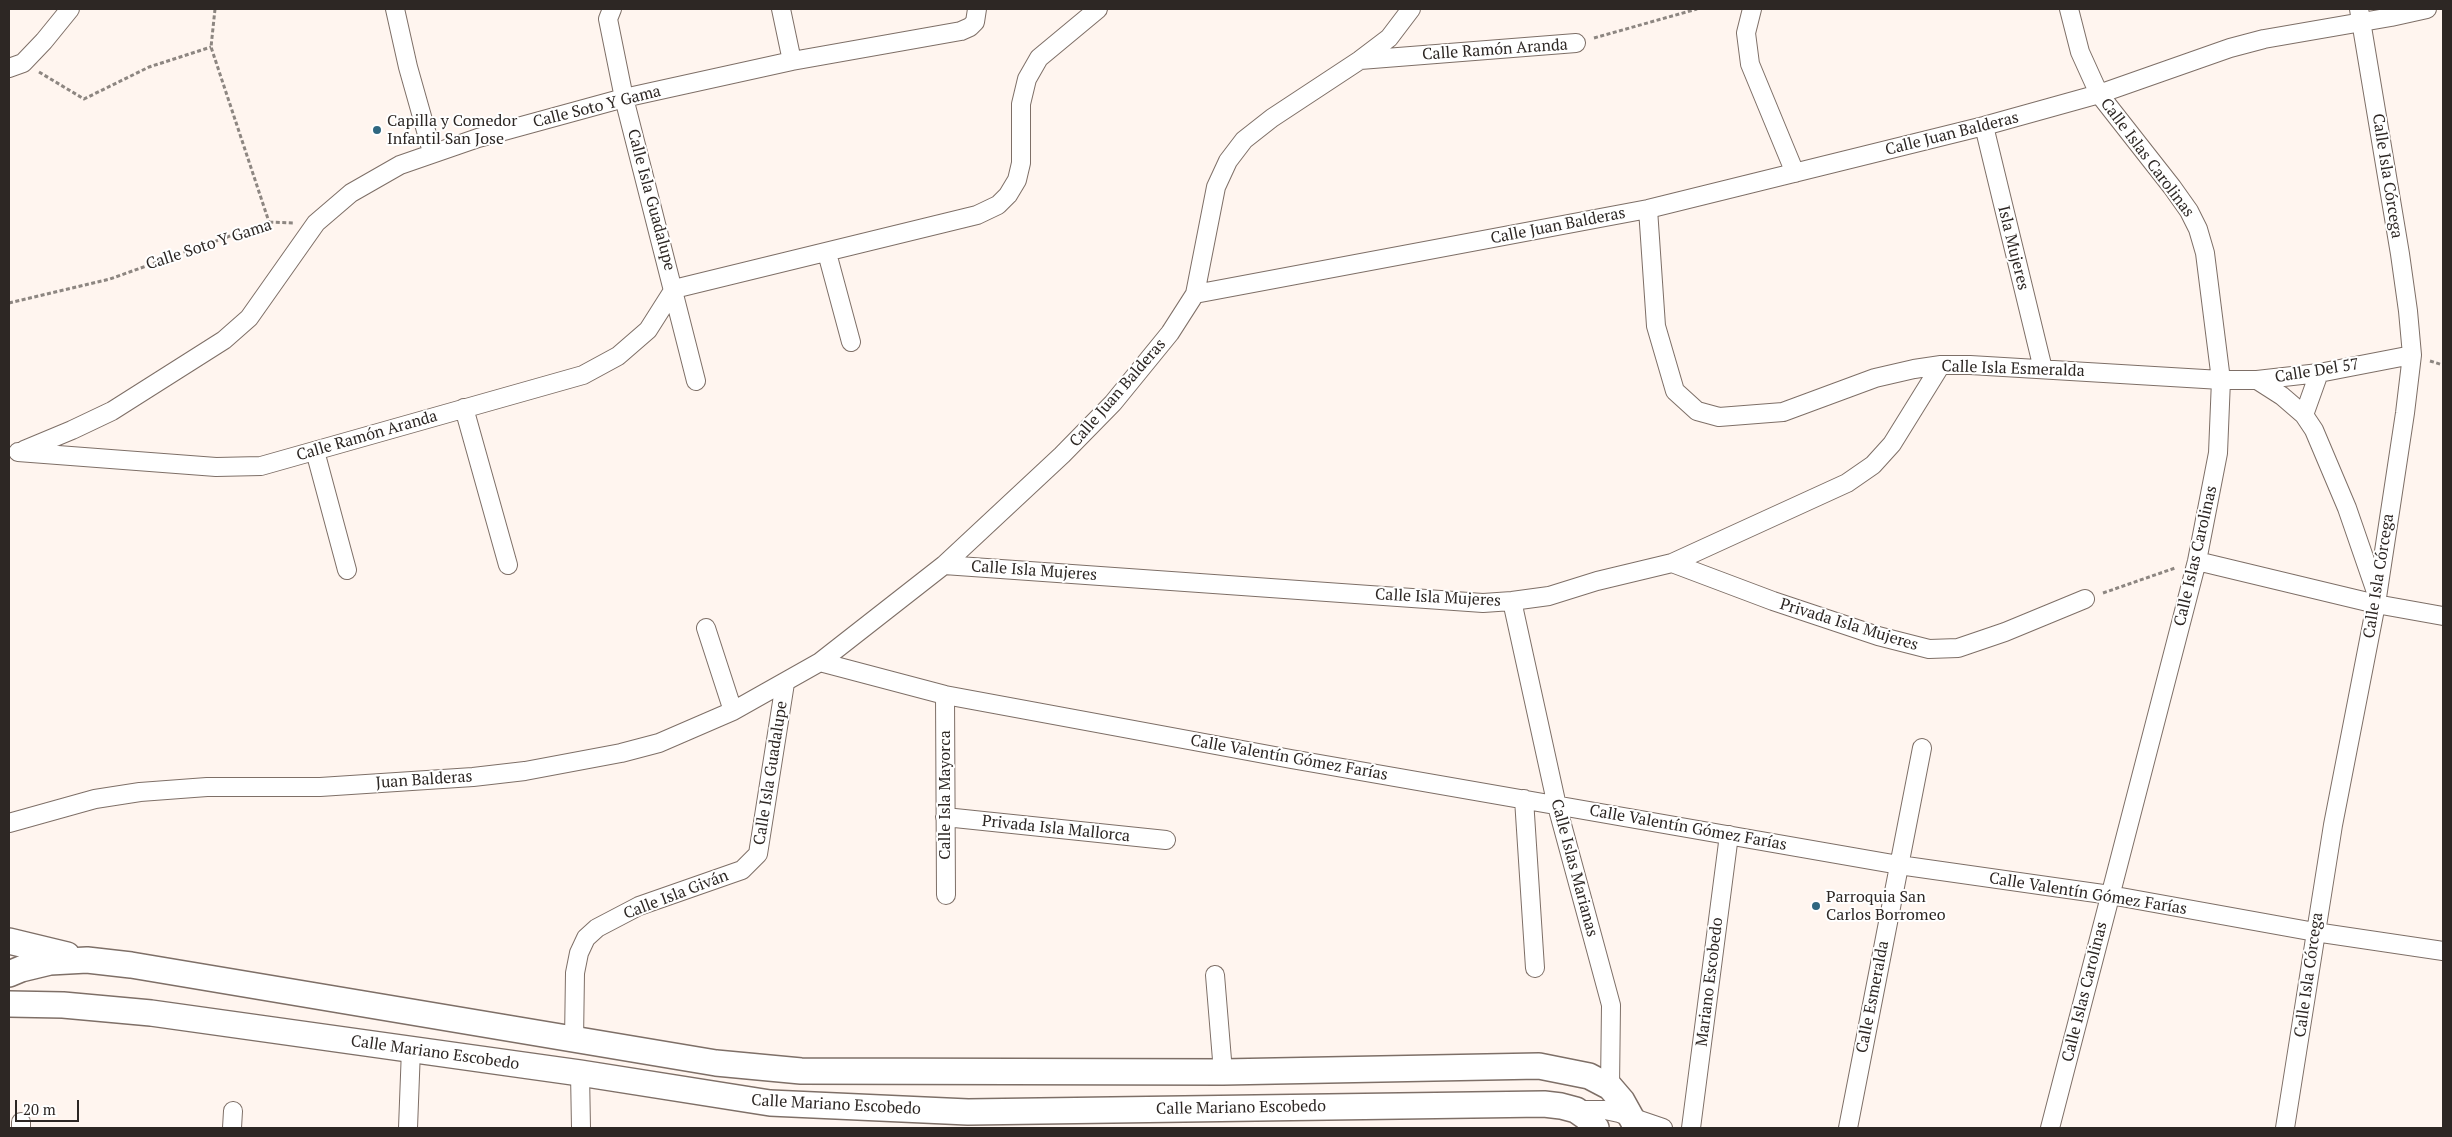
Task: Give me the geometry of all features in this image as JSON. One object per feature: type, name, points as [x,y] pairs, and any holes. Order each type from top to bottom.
[{"type":"main road","points":[[9,941],[87,960]]},
{"type":"main road","name":"Calle Mariano Escobedo","points":[[9,974],[22,968],[50,962],[87,960],[131,965],[716,1063],[801,1071],[1223,1072],[1539,1066],[1589,1076],[1610,1087]]},
{"type":"main road","name":"Calle Mariano Escobedo","points":[[10,1002],[151,1013],[580,1073],[770,1103],[968,1120],[1534,1104],[1561,1106],[1576,1110]]},
{"type":"main road","points":[[1610,1087],[1635,1123]]},
{"type":"main road","points":[[1576,1110],[1596,1128]]},
{"type":"street","points":[[16,65],[44,41],[70,9]]},
{"type":"street","points":[[395,9],[408,68],[432,152]]},
{"type":"street","points":[[780,9],[792,61]]},
{"type":"street","points":[[674,289],[977,215],[998,205],[1008,195],[1017,180],[1021,163],[1020,104],[1027,79],[1039,58],[1098,9]]},
{"type":"street","points":[[1195,294],[1216,188],[1228,161],[1244,140],[1272,118],[1360,60],[1389,38],[1411,9]]},
{"type":"street","points":[[1752,9],[1746,33],[1750,64],[1795,173]]},
{"type":"street","name":"Calle Islas Carolinas","points":[[2050,1128],[2197,561],[2218,452],[2222,380],[2205,254],[2198,230],[2190,211],[2099,94],[2080,52],[2069,9]]},
{"type":"street","name":"Calle Juan Balderas","points":[[820,662],[944,565],[1062,455],[1113,403],[1170,333],[1195,294],[1648,209],[1984,126],[2099,94],[2264,38],[2360,16],[2427,9]]},
{"type":"street","name":"Calle Isla Guadalupe","points":[[610,14],[624,98],[696,381]]},
{"type":"street","name":"Calle Soto Y Gama","points":[[316,224],[351,193],[400,164],[432,152],[624,98],[792,61],[961,31],[970,27],[976,15]]},
{"type":"street","name":"Calle Isla Córcega","points":[[2285,1128],[2300,1045],[2315,932],[2333,825],[2377,599],[2406,413],[2412,355],[2403,273],[2360,16]]},
{"type":"street","name":"Calle Ramón Aranda","points":[[1360,60],[1576,44]]},
{"type":"street","name":"Isla Mujeres","points":[[1984,126],[2042,369]]},
{"type":"street","name":"Calle Isla Esmeralda","points":[[1648,209],[1656,326],[1674,392],[1696,410],[1719,416],[1784,412],[1875,378],[1914,368],[1941,365],[2222,380]]},
{"type":"street","points":[[14,455],[112,410],[224,340],[249,318],[316,224]]},
{"type":"street","points":[[827,253],[851,342]]},
{"type":"street","name":"Calle Ramón Aranda","points":[[14,455],[216,467],[261,466],[583,375],[618,356],[648,330],[674,289]]},
{"type":"street","name":"Calle Del 57","points":[[2222,380],[2257,380],[2319,374],[2412,355]]},
{"type":"street","name":"Calle Isla Mujeres","points":[[944,565],[1483,602],[1512,602],[1549,596],[1597,581],[1672,563],[1847,483],[1873,465],[1892,444],[1941,365]]},
{"type":"street","points":[[2304,415],[2319,374]]},
{"type":"street","points":[[2257,380],[2282,396],[2304,415],[2323,450],[2377,599]]},
{"type":"street","points":[[464,408],[508,565]]},
{"type":"street","points":[[315,451],[347,570]]},
{"type":"street","points":[[2197,561],[2377,599],[2443,616]]},
{"type":"street","name":"Privada Isla Mujeres","points":[[1672,563],[1773,601],[1878,636],[1929,650],[1958,648],[2004,632],[2085,599]]},
{"type":"street","name":"Calle Islas Marianas","points":[[1512,602],[1557,806],[1612,1005],[1610,1087]]},
{"type":"street","points":[[706,628],[733,711]]},
{"type":"street","name":"Calle Valentín Gómez Farías","points":[[820,662],[945,695],[1291,759],[1899,865],[2110,896],[2315,932],[2443,951]]},
{"type":"street","name":"Juan Balderas","points":[[9,823],[86,802],[140,792],[207,787],[330,786],[473,777],[525,771],[620,753],[659,743],[733,711],[820,662]]},
{"type":"street","name":"Calle Isla Guadalupe","points":[[753,862],[758,854],[761,842],[785,683]]},
{"type":"street","name":"Calle Isla Mayorca","points":[[945,695],[946,896]]},
{"type":"street","name":"Calle Esmeralda","points":[[1848,1128],[1922,748]]},
{"type":"street","points":[[1524,799],[1535,968]]},
{"type":"street","name":"Privada Isla Mallorca","points":[[945,817],[1166,840]]},
{"type":"street","name":"Mariano Escobedo","points":[[1692,1128],[1730,836]]},
{"type":"street","name":"Calle Isla Giván","points":[[574,1040],[575,973],[579,953],[586,938],[597,928],[639,906],[742,870],[753,862]]},
{"type":"street","points":[[1215,975],[1223,1072]]},
{"type":"street","points":[[408,1128],[411,1049]]},
{"type":"street","points":[[580,1073],[581,1128]]},
{"type":"street","name":"Calle Mariano Escobedo","points":[[1576,1110],[1604,1110],[1635,1123],[1663,1128]]},
{"type":"path","points":[[215,9],[211,47],[269,222]]},
{"type":"path","name":"Calle Ramón Aranda","points":[[1576,44],[1697,9]]},
{"type":"path","points":[[16,65],[84,98],[149,68],[211,47]]},
{"type":"path","name":"Calle Soto Y Gama","points":[[9,303],[110,279],[269,222],[316,224]]},
{"type":"path","points":[[2085,599],[2197,561]]},
{"type":"place","name":"Capilla y Comedor Infantil San Jose","points":[[377,130]]},
{"type":"place","name":"Parroquia San Carlos Borromeo","points":[[1816,906]]}]
